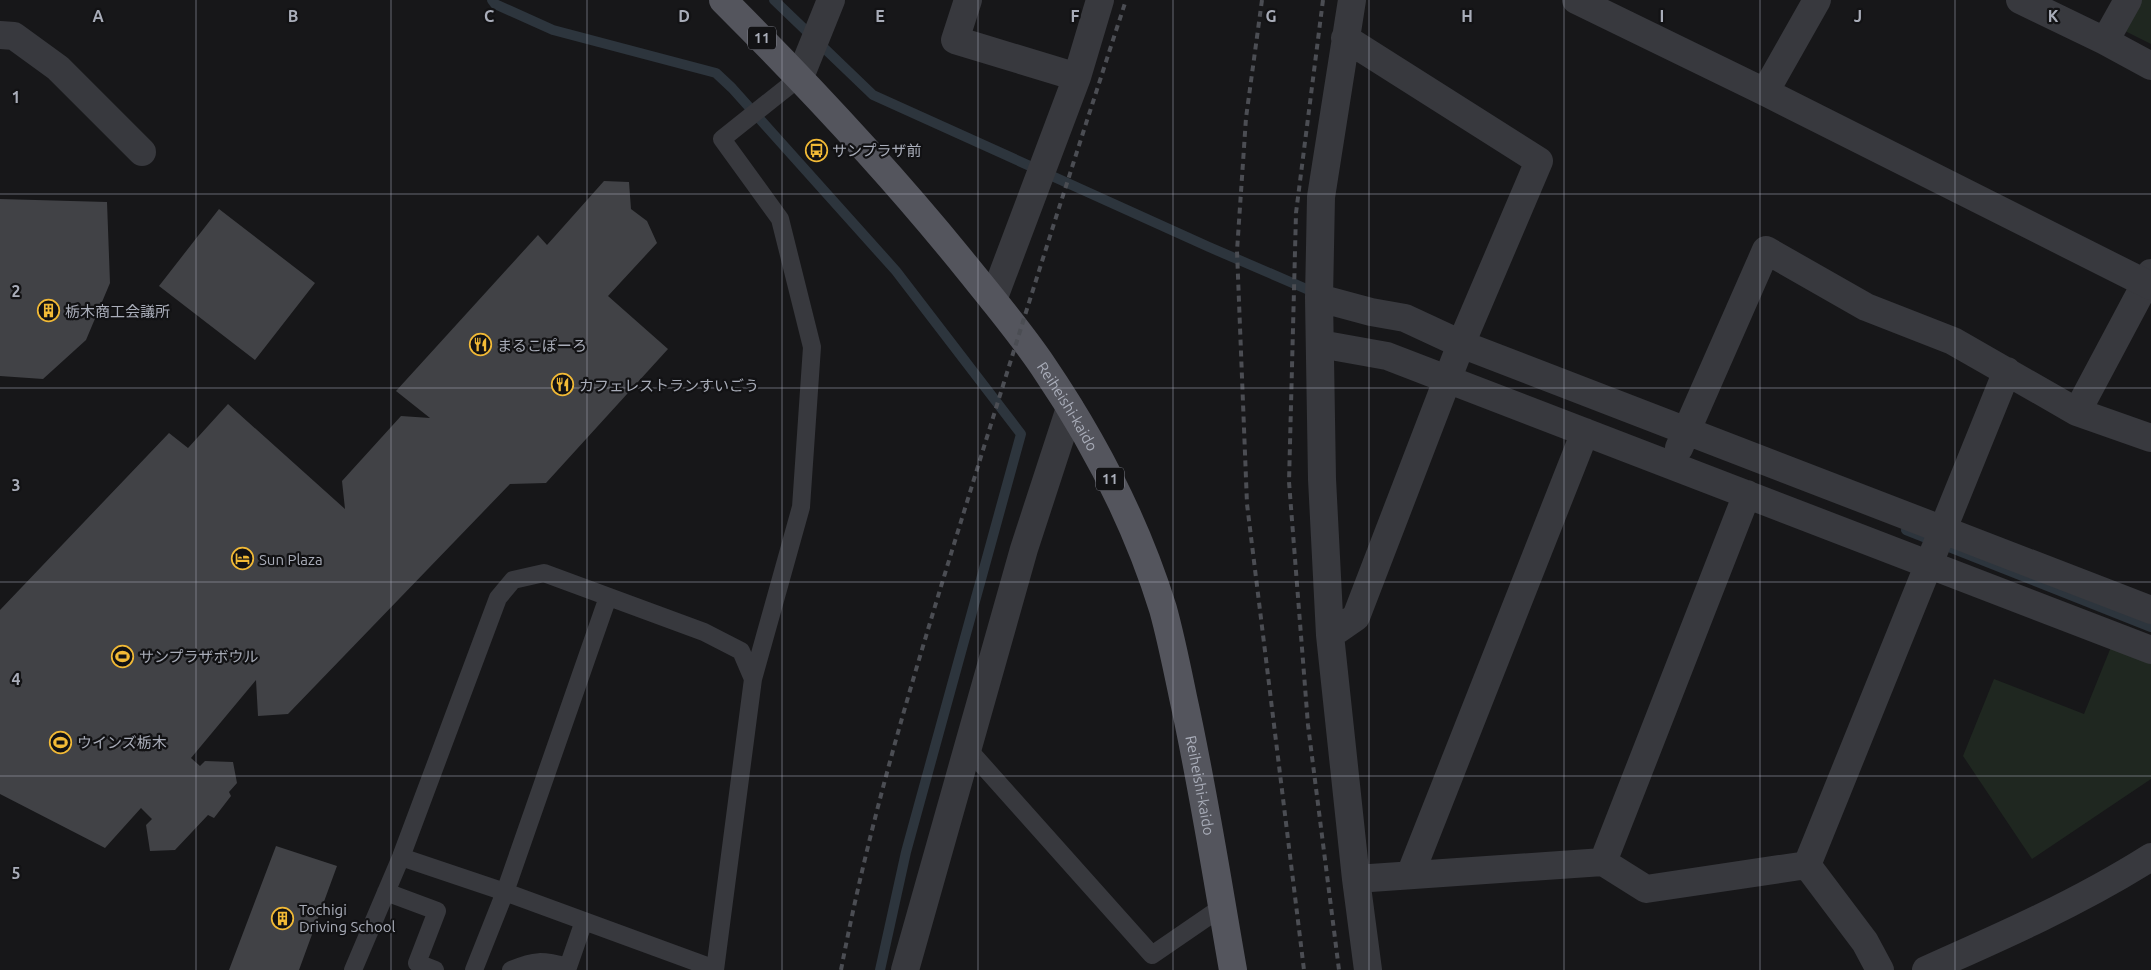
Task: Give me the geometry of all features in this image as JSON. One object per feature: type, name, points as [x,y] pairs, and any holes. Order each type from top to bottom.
[{"type":"main road","name":"Reiheishi-kaido","points":[[723,0],[800,77],[911,199],[1042,364],[1105,469],[1134,529],[1163,610],[1194,749],[1232,970]]},
{"type":"street","points":[[800,77],[831,0]]},
{"type":"street","points":[[968,0],[955,40],[1077,77]]},
{"type":"street","points":[[993,300],[1077,77],[1100,0]]},
{"type":"street","points":[[1352,0],[1321,197],[1319,298],[1322,479],[1330,635],[1356,879],[1368,970]]},
{"type":"street","points":[[1576,0],[2149,280],[2077,412]]},
{"type":"street","points":[[1765,92],[1817,0]]},
{"type":"street","points":[[2020,0],[2105,41],[2151,66]]},
{"type":"street","points":[[2105,41],[2128,0]]},
{"type":"street","points":[[0,35],[14,36],[58,68],[142,152]]},
{"type":"street","points":[[1330,635],[1356,617],[1461,344],[1539,161],[1346,38]]},
{"type":"street","points":[[1671,465],[1766,250],[1866,307],[1953,340],[2077,412],[2151,438]]},
{"type":"street","points":[[1319,298],[1371,312],[1405,318],[1461,344],[2151,610]]},
{"type":"street","points":[[1320,344],[1387,356],[2151,650]]},
{"type":"street","points":[[1808,865],[1929,565],[1941,530],[2007,371]]},
{"type":"street","points":[[906,970],[1024,549],[1070,408]]},
{"type":"street","points":[[1410,875],[1585,432]]},
{"type":"street","points":[[1603,862],[1747,494]]},
{"type":"street","points":[[1926,970],[2016,930],[2123,874],[2151,856]]},
{"type":"street","points":[[1356,879],[1603,862],[1646,889],[1808,865]]},
{"type":"street","points":[[1808,865],[1865,942],[1880,970]]},
{"type":"lane","points":[[401,857],[584,921],[694,966],[715,969],[753,679],[802,508],[812,347],[780,218],[722,139],[800,77]]},
{"type":"lane","points":[[355,969],[401,857],[498,598],[513,580],[544,573],[704,632],[741,651],[753,679]]},
{"type":"lane","points":[[474,970],[505,892],[608,597]]},
{"type":"lane","points":[[968,749],[1152,956],[1222,908]]},
{"type":"lane","points":[[386,892],[437,911],[418,963],[435,970]]},
{"type":"lane","points":[[511,970],[534,961],[550,962],[567,969],[584,921]]},
{"type":"shaded area","points":[[2140,0],[2151,0],[2151,44],[2123,30]]},
{"type":"shaded area","points":[[2111,647],[2151,663],[2151,779],[2032,859],[1963,756],[1994,679],[2084,714]]},
{"type":"building","name":"Sun Plaza","points":[[604,181],[629,182],[631,209],[647,221],[657,243],[608,296],[668,349],[546,483],[510,484],[288,714],[258,716],[256,680],[191,758],[200,766],[205,761],[233,762],[237,783],[229,792],[231,796],[214,818],[208,815],[175,850],[150,851],[146,825],[152,819],[141,808],[105,848],[0,794],[0,610],[169,433],[188,448],[228,404],[345,509],[342,481],[401,416],[430,418],[396,391],[538,235],[547,245]]},
{"type":"building","name":"栃木商工会議所","points":[[0,199],[107,202],[110,283],[86,340],[43,379],[0,376]]},
{"type":"building","points":[[219,209],[315,283],[255,360],[159,286]]},
{"type":"building","name":"Tochigi Driving School","points":[[276,846],[337,866],[299,970],[229,970]]},
{"type":"waterway","points":[[492,0],[495,4],[553,30],[716,73],[732,88],[896,271],[1021,434],[906,852],[880,970]]},
{"type":"waterway","points":[[774,0],[873,95],[1209,247],[1318,294]]},
{"type":"waterway","points":[[1906,530],[2151,627]]},
{"type":"railway","points":[[841,970],[853,909],[899,728],[1009,367],[1126,0]]},
{"type":"railway","points":[[1262,0],[1246,118],[1237,251],[1247,504],[1304,970]]},
{"type":"railway","points":[[1323,0],[1296,213],[1289,482],[1308,725],[1339,970]]},
{"type":"place","name":"サンプラザ前","points":[[816,150]]},
{"type":"place","name":"栃木商工会議所","points":[[49,311]]},
{"type":"place","name":"まるこぽーろ","points":[[481,345]]},
{"type":"place","name":"カフェレストランすいごう","points":[[563,385]]},
{"type":"place","name":"Sun Plaza","points":[[243,559]]},
{"type":"place","name":"サンプラザボウル","points":[[123,656]]},
{"type":"place","name":"ウインズ栃木","points":[[61,742]]},
{"type":"place","name":"Tochigi Driving School","points":[[283,918]]}]
